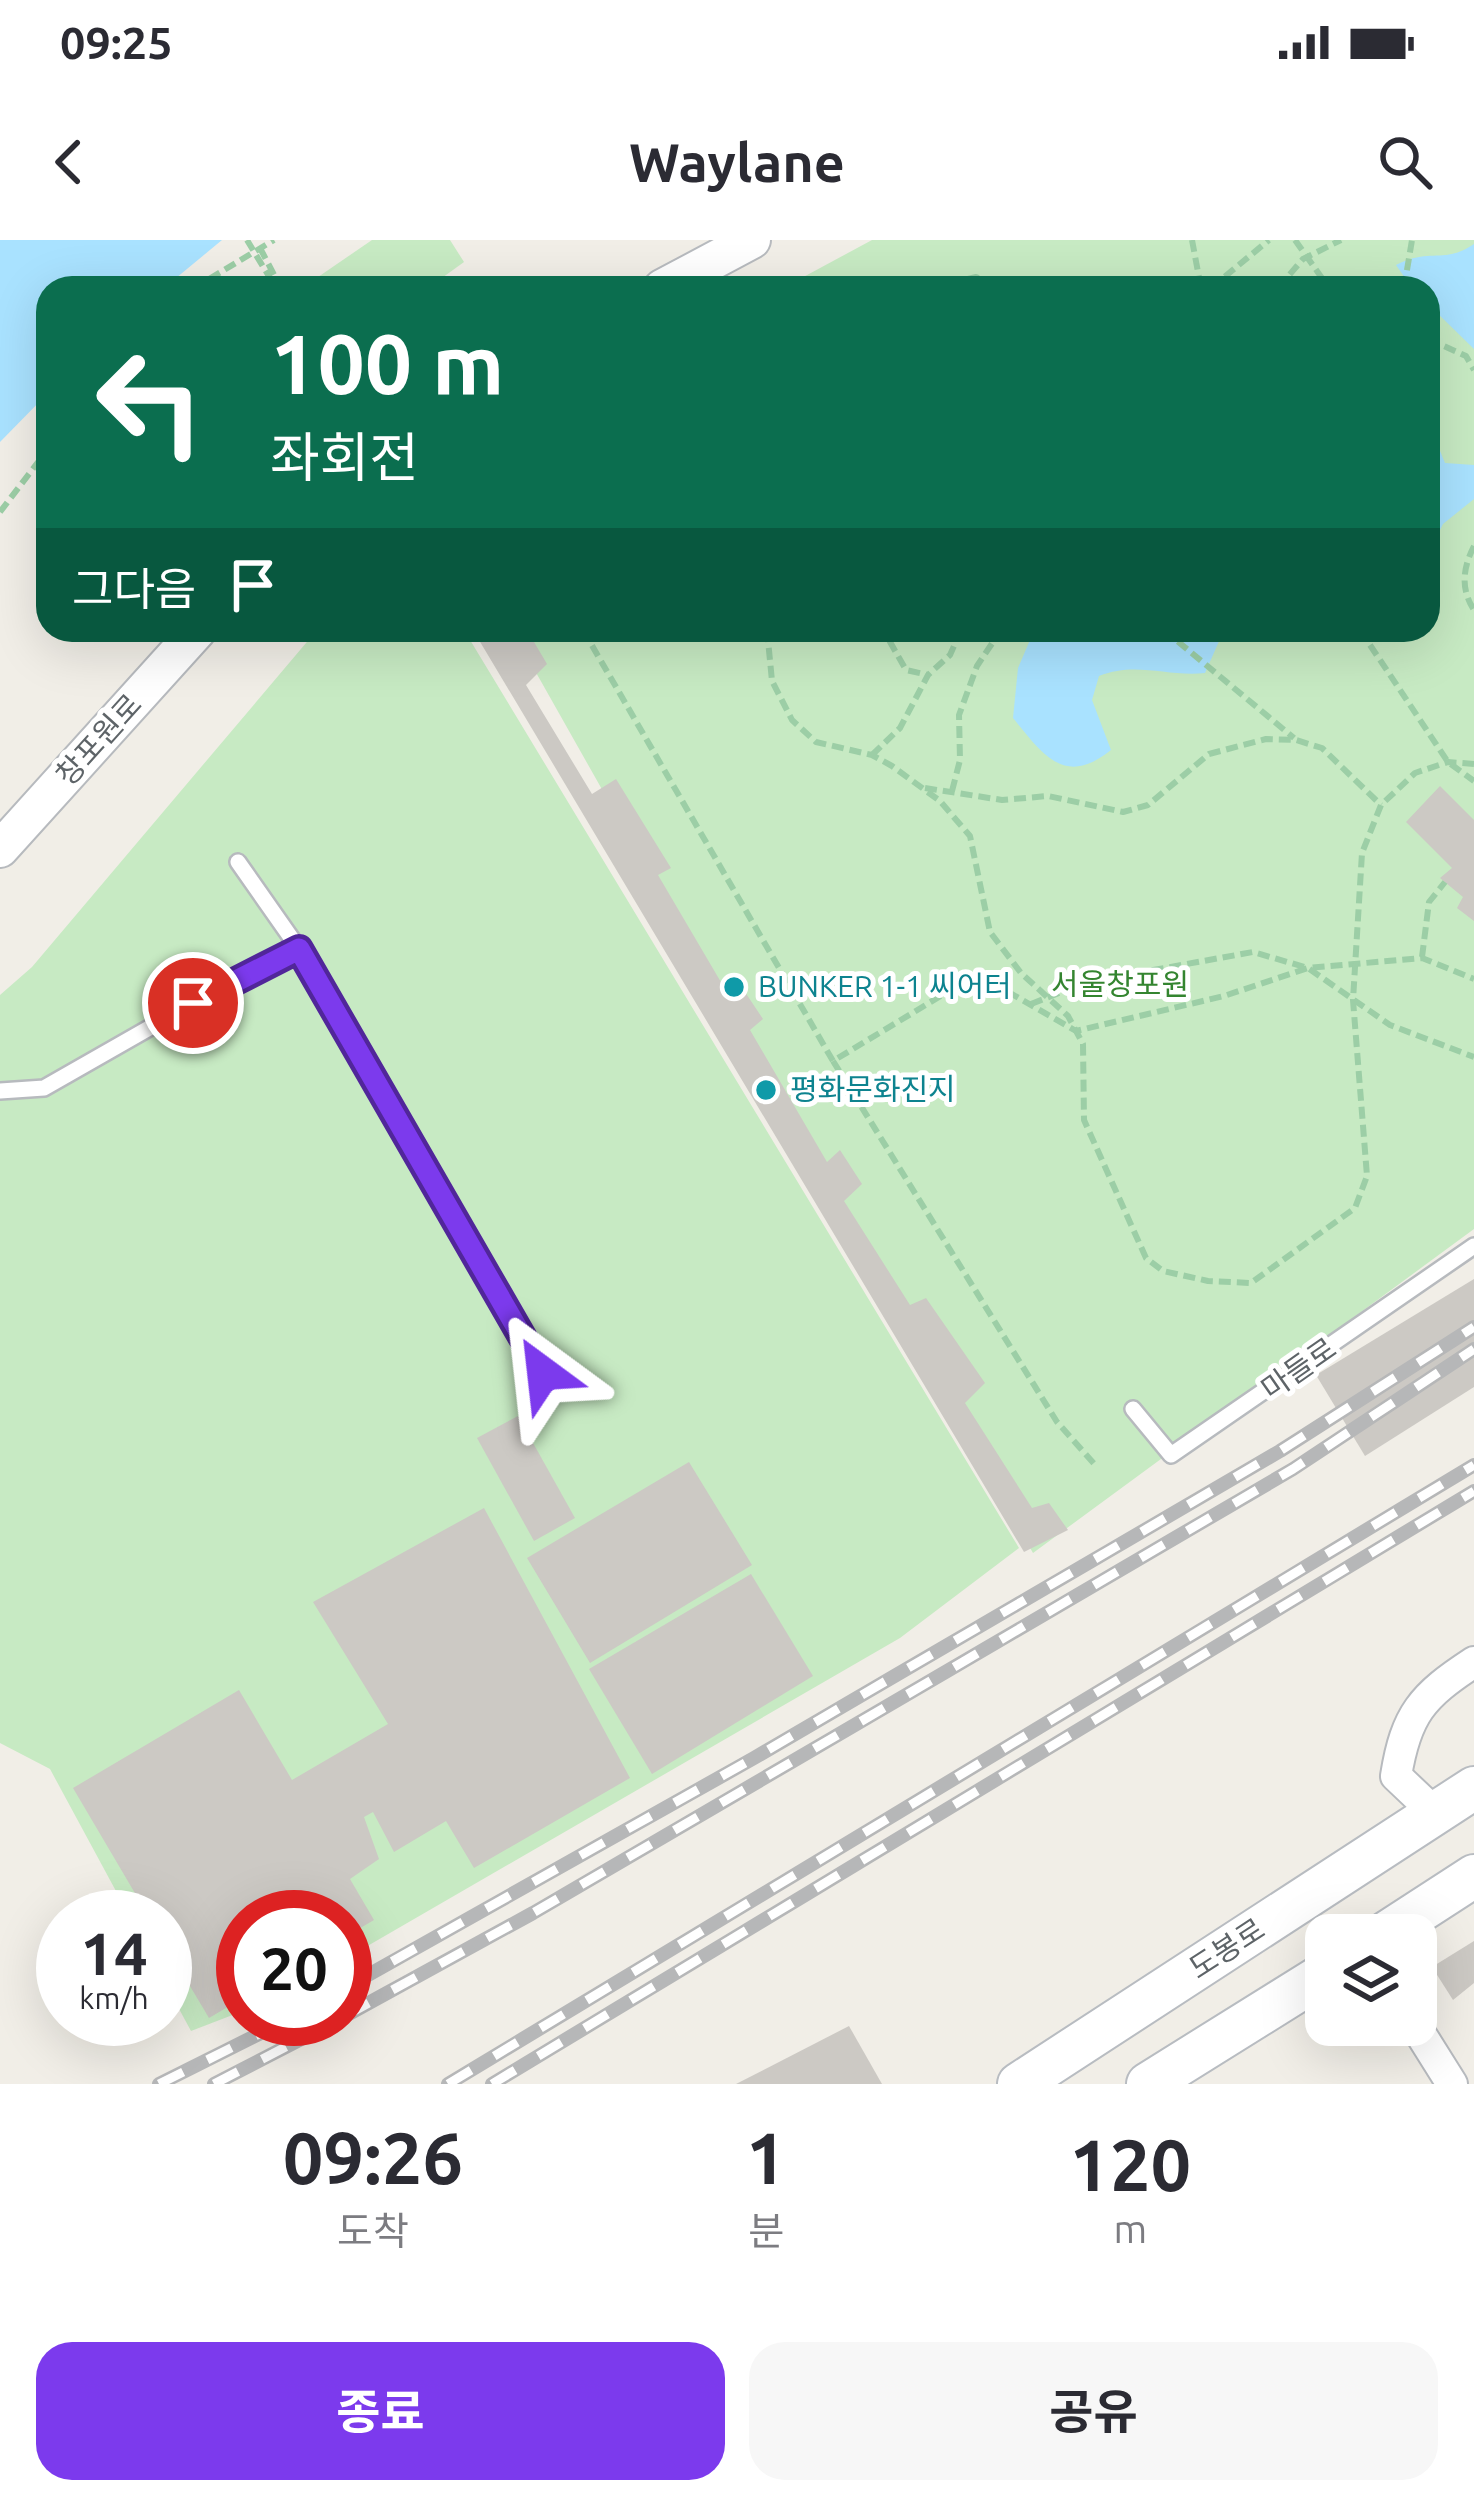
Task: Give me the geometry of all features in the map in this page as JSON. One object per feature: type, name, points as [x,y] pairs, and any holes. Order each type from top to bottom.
[{"type":"main road","name":"도봉로","points":[[1018,2084],[1474,1788]]},
{"type":"main road","points":[[1415,1914],[1474,1876]]},
{"type":"main road","points":[[1148,2084],[1305,1985]]},
{"type":"street","points":[[684,276],[752,240]]},
{"type":"street","name":"창포원로","points":[[0,849],[187,642]]},
{"type":"street","points":[[1435,1814],[1396,1776],[1402,1743],[1413,1713],[1434,1688],[1474,1662]]},
{"type":"street","points":[[1428,2046],[1452,2084]]},
{"type":"lane","points":[[238,862],[299,949],[543,1373]]},
{"type":"lane","points":[[0,1091],[44,1088],[299,949]]},
{"type":"lane","name":"마들로","points":[[1133,1409],[1171,1455],[1474,1246]]},
{"type":"path","points":[[247,240],[270,276]]},
{"type":"path","points":[[214,276],[274,240]]},
{"type":"path","points":[[1192,240],[1199,276]]},
{"type":"path","points":[[1226,276],[1270,240]]},
{"type":"path","points":[[1294,240],[1321,276]]},
{"type":"path","points":[[1288,276],[1303,259],[1341,240]]},
{"type":"path","points":[[1405,276],[1412,240]]},
{"type":"path","points":[[260,248],[273,276]]},
{"type":"path","points":[[1440,341],[1466,356],[1474,370]]},
{"type":"path","points":[[0,512],[36,465]]},
{"type":"path","points":[[1474,546],[1462,569],[1474,610]]},
{"type":"path","points":[[590,642],[833,1061],[1057,1422],[1097,1467]]},
{"type":"path","points":[[768,642],[772,681],[793,720],[816,742],[872,755],[940,801],[970,836],[990,932],[1021,974],[1068,1016],[1083,1044],[1084,1120],[1147,1258],[1163,1271],[1208,1281],[1251,1282],[1355,1208],[1367,1176],[1352,964],[1363,853],[1381,805],[1415,773],[1448,762],[1474,764]]},
{"type":"path","points":[[891,642],[906,670],[928,675]]},
{"type":"path","points":[[872,755],[900,728],[928,675],[950,655],[956,642]]},
{"type":"path","points":[[952,791],[960,760],[958,715],[977,666],[993,642]]},
{"type":"path","points":[[1179,642],[1297,740]]},
{"type":"path","points":[[1368,642],[1448,762],[1474,782]]},
{"type":"path","points":[[922,788],[1002,800],[1048,796],[1123,812],[1148,805],[1209,754],[1266,740],[1297,740],[1322,748],[1381,805]]},
{"type":"path","points":[[1422,958],[1429,902],[1445,882]]},
{"type":"path","points":[[1028,1005],[1087,982],[1253,952],[1308,968],[1390,1025],[1474,1057]]},
{"type":"path","points":[[833,1061],[977,974],[1076,1031],[1224,996],[1308,968],[1422,958],[1474,979]]},
{"type":"green space","points":[[372,240],[450,240],[464,262],[445,276],[320,276]]},
{"type":"green space","name":"서울창포원","points":[[872,240],[1474,240],[1474,1229],[1033,1553],[519,642],[1440,642],[1440,276],[805,276]]},
{"type":"green space","points":[[307,642],[471,642],[1019,1548],[900,1638],[372,1943],[372,1890],[216,1890],[216,2021],[192,2031],[192,1890],[115,1890],[50,1769],[0,1743],[0,995],[32,967]]},
{"type":"water","points":[[0,240],[222,240],[178,276],[36,276],[36,405],[0,442]]},
{"type":"water","points":[[1474,244],[1474,349],[1440,316],[1440,276],[1404,276],[1396,265]]},
{"type":"water","points":[[1440,451],[1445,463],[1474,465],[1474,499],[1440,530]]},
{"type":"water","points":[[1029,642],[1219,642],[1205,673],[1126,670],[1099,676],[1092,700],[1111,750],[1081,766],[1068,766],[1046,755],[1013,718],[1018,668]]},
{"type":"building","name":"평화문화진지","points":[[480,642],[534,642],[547,664],[526,685],[592,794],[616,779],[671,868],[658,875],[725,989],[737,980],[763,1019],[750,1030],[827,1162],[840,1150],[862,1184],[844,1201],[910,1305],[926,1298],[985,1383],[965,1403],[1032,1508],[1049,1503],[1068,1530],[1024,1552]]},
{"type":"building","points":[[1440,786],[1474,820],[1474,921],[1457,908],[1463,897],[1440,878],[1452,868],[1406,822]]},
{"type":"building","points":[[1474,1279],[1474,1387],[1365,1456],[1316,1375]]},
{"type":"building","points":[[518,1416],[575,1518],[534,1541],[477,1438]]},
{"type":"building","points":[[689,1462],[752,1565],[590,1663],[527,1558]]},
{"type":"building","points":[[484,1508],[630,1778],[474,1868],[446,1821],[394,1852],[373,1812],[364,1817],[379,1859],[350,1879],[356,1890],[216,1890],[216,2014],[209,2018],[192,1989],[192,1890],[133,1890],[73,1788],[239,1690],[292,1780],[388,1724],[313,1602]]},
{"type":"building","points":[[751,1574],[813,1676],[652,1774],[589,1669]]},
{"type":"building","points":[[1474,1941],[1474,1983],[1453,2000],[1437,1975],[1437,1964]]},
{"type":"building","points":[[849,2026],[882,2084],[736,2084]]},
{"type":"railway","points":[[372,1973],[754,1758],[1280,1451],[1474,1327]]},
{"type":"railway","points":[[372,2001],[533,1913],[1293,1469],[1474,1349]]},
{"type":"railway","points":[[448,2084],[1474,1465]]},
{"type":"railway","points":[[492,2084],[1474,1491]]},
{"type":"railway","points":[[159,2084],[235,2046]]},
{"type":"railway","points":[[214,2084],[288,2046]]},
{"type":"place","name":"BUNKER 1-1 씨어터","points":[[734,987]]},
{"type":"place","name":"평화문화진지","points":[[766,1090]]},
{"type":"route","points":[[193,1003],[299,949],[543,1373]]}]
